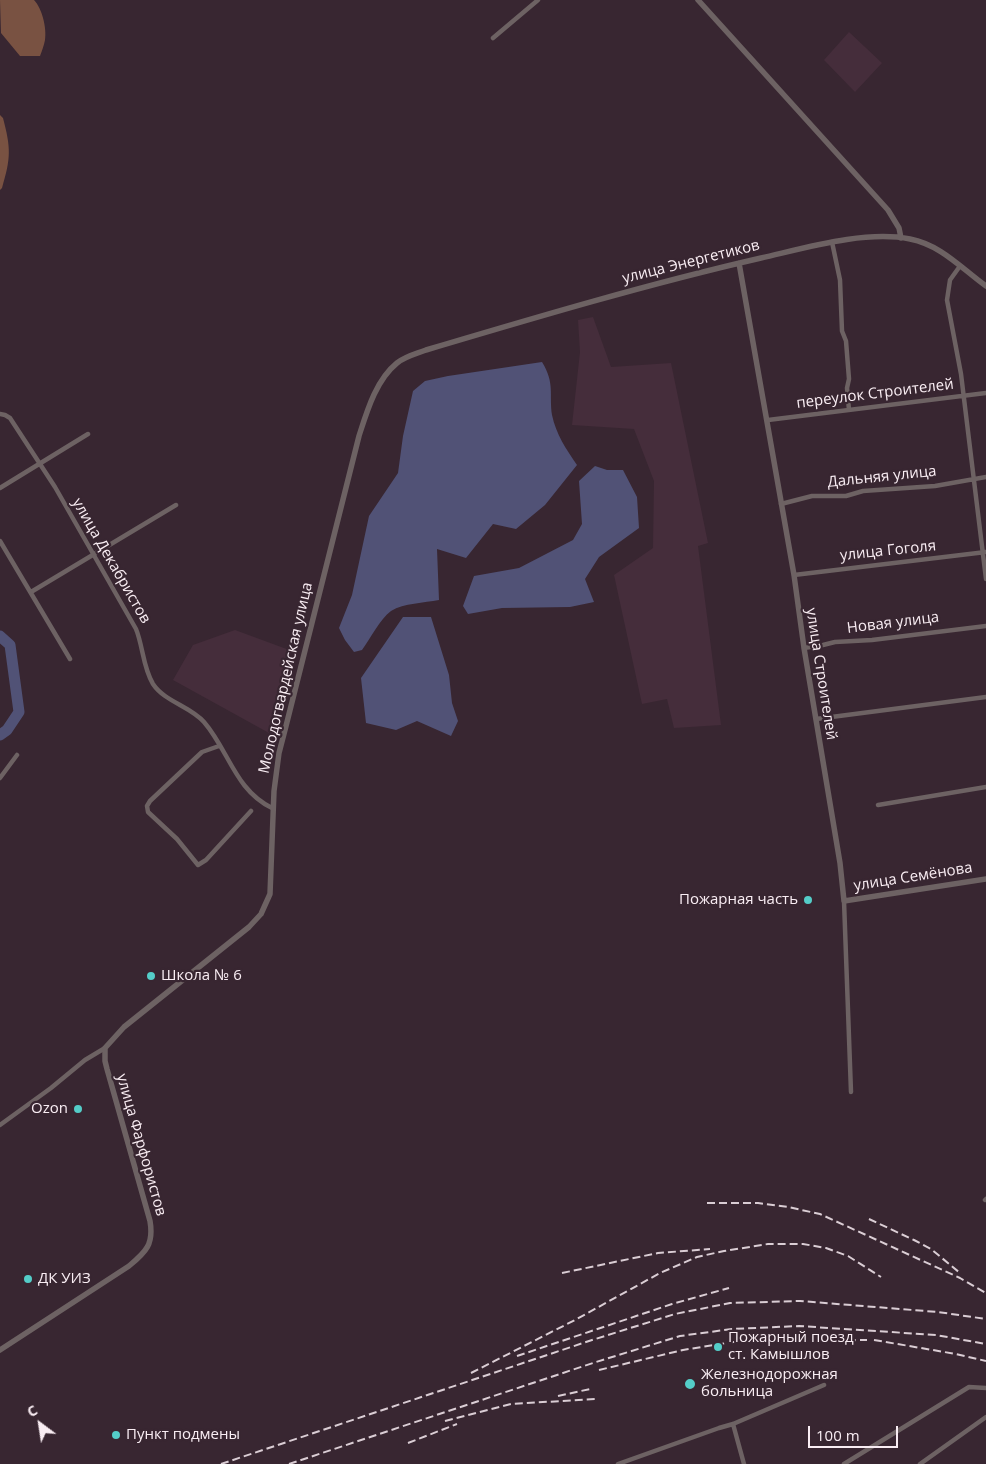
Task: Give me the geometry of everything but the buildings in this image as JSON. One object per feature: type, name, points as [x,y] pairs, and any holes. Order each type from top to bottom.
[{"type":"street","points":[[493,38],[538,0]]},
{"type":"street","points":[[698,0],[888,210],[899,228],[902,238]]},
{"type":"street","name":"улица Энергетиков","points":[[398,363],[406,357],[426,350],[616,294],[832,242],[876,237],[902,238],[921,242],[933,247],[986,286]]},
{"type":"street","points":[[832,242],[840,280],[842,331],[846,341],[849,379],[847,388],[849,410]]},
{"type":"street","name":"улица Строителей","points":[[739,263],[768,420],[840,863],[844,901],[851,1092]]},
{"type":"street","points":[[960,266],[950,280],[947,300],[964,396],[985,552],[986,579]]},
{"type":"street","name":"Молодогвардейская улица","points":[[0,1126],[85,1060],[105,1048],[124,1027],[249,927],[261,914],[267,903],[272,884],[272,808],[279,753],[356,446],[378,387],[398,363]]},
{"type":"street","name":"переулок Строителей","points":[[768,420],[986,393]]},
{"type":"street","name":"улица Декабристов","points":[[0,414],[10,418],[55,487],[92,555],[136,629],[141,640],[148,672],[154,686],[168,698],[198,716],[211,731],[236,774],[250,793],[260,802],[272,808]]},
{"type":"street","points":[[0,488],[88,434]]},
{"type":"street","name":"Дальняя улица","points":[[781,504],[812,496],[846,496],[863,491],[934,486],[986,477]]},
{"type":"street","points":[[31,592],[176,505]]},
{"type":"street","points":[[0,541],[70,659]]},
{"type":"street","name":"улица Гоголя","points":[[794,575],[985,552]]},
{"type":"street","name":"Новая улица","points":[[804,648],[835,642],[872,640],[986,626]]},
{"type":"street","points":[[816,719],[986,697]]},
{"type":"street","points":[[219,746],[202,752],[150,801],[147,806],[148,812],[178,839],[198,865],[206,860],[251,811]]},
{"type":"street","points":[[0,778],[17,755]]},
{"type":"street","points":[[878,805],[986,787]]},
{"type":"street","name":"улица Семёнова","points":[[844,901],[986,879]]},
{"type":"street","name":"улица Фарфористов","points":[[0,1350],[129,1266],[142,1255],[152,1237],[150,1221],[105,1061],[105,1048]]},
{"type":"street","points":[[618,1464],[733,1424],[824,1386]]},
{"type":"street","points":[[844,1464],[969,1387],[986,1388]]},
{"type":"street","points":[[920,1464],[986,1417]]},
{"type":"street","points":[[733,1424],[744,1464]]},
{"type":"shaded area","points":[[0,0],[34,0],[37,4],[42,13],[45,30],[45,40],[40,56],[20,56],[1,33]]},
{"type":"shaded area","points":[[849,32],[882,63],[855,92],[824,60]]},
{"type":"shaded area","points":[[0,115],[6,128],[9,153],[5,178],[0,190]]},
{"type":"shaded area","points":[[593,317],[611,367],[671,363],[708,543],[698,546],[721,725],[674,728],[667,699],[642,704],[614,575],[653,548],[654,481],[634,429],[572,425],[580,352],[578,320]]},
{"type":"shaded area","points":[[235,630],[292,651],[269,733],[173,680],[193,645]]},
{"type":"water","points":[[542,362],[549,376],[551,408],[556,429],[577,465],[545,505],[516,529],[493,524],[466,558],[437,549],[439,600],[408,605],[391,611],[379,624],[362,650],[354,652],[339,628],[352,595],[369,516],[398,473],[403,436],[413,391],[425,381]]},
{"type":"water","points":[[595,466],[607,470],[623,470],[637,497],[639,528],[599,557],[585,579],[594,602],[570,607],[502,608],[468,614],[463,606],[474,576],[519,568],[573,540],[582,524],[579,481]]},
{"type":"water","points":[[403,617],[431,617],[449,675],[452,703],[458,721],[451,736],[417,721],[396,730],[366,723],[361,678]]},
{"type":"waterway","points":[[0,636],[10,645],[19,712],[7,730],[0,735]]},
{"type":"railway","points":[[707,1203],[758,1203],[820,1214],[960,1278],[986,1293]]},
{"type":"railway","points":[[869,1219],[931,1249],[960,1273]]},
{"type":"railway","points":[[471,1373],[575,1320],[660,1273],[697,1257],[768,1244],[803,1244],[826,1248],[848,1256],[881,1277]]},
{"type":"railway","points":[[562,1273],[658,1253],[710,1249]]},
{"type":"railway","points":[[517,1356],[672,1304],[729,1288]]},
{"type":"railway","points":[[221,1464],[589,1341],[675,1314],[730,1303],[800,1301],[938,1312],[986,1319]]},
{"type":"railway","points":[[289,1464],[680,1336],[732,1329],[799,1326],[936,1335],[986,1344]]},
{"type":"railway","points":[[599,1370],[683,1350],[733,1342],[867,1340]]},
{"type":"railway","points":[[874,1340],[986,1361]]},
{"type":"railway","points":[[558,1396],[590,1389]]},
{"type":"railway","points":[[445,1421],[511,1404],[595,1399]]},
{"type":"railway","points":[[408,1443],[457,1424]]},
{"type":"place","name":"Пожарная часть","points":[[808,900]]},
{"type":"place","name":"Школа № 6","points":[[151,976]]},
{"type":"place","name":"Ozon","points":[[78,1109]]},
{"type":"place","name":"ДК УИЗ","points":[[28,1279]]},
{"type":"place","name":"Пожарный поезд ст. Камышлов","points":[[718,1347]]},
{"type":"place","name":"Железнодорожная больница","points":[[690,1384]]},
{"type":"place","name":"Пункт подмены","points":[[116,1435]]}]
